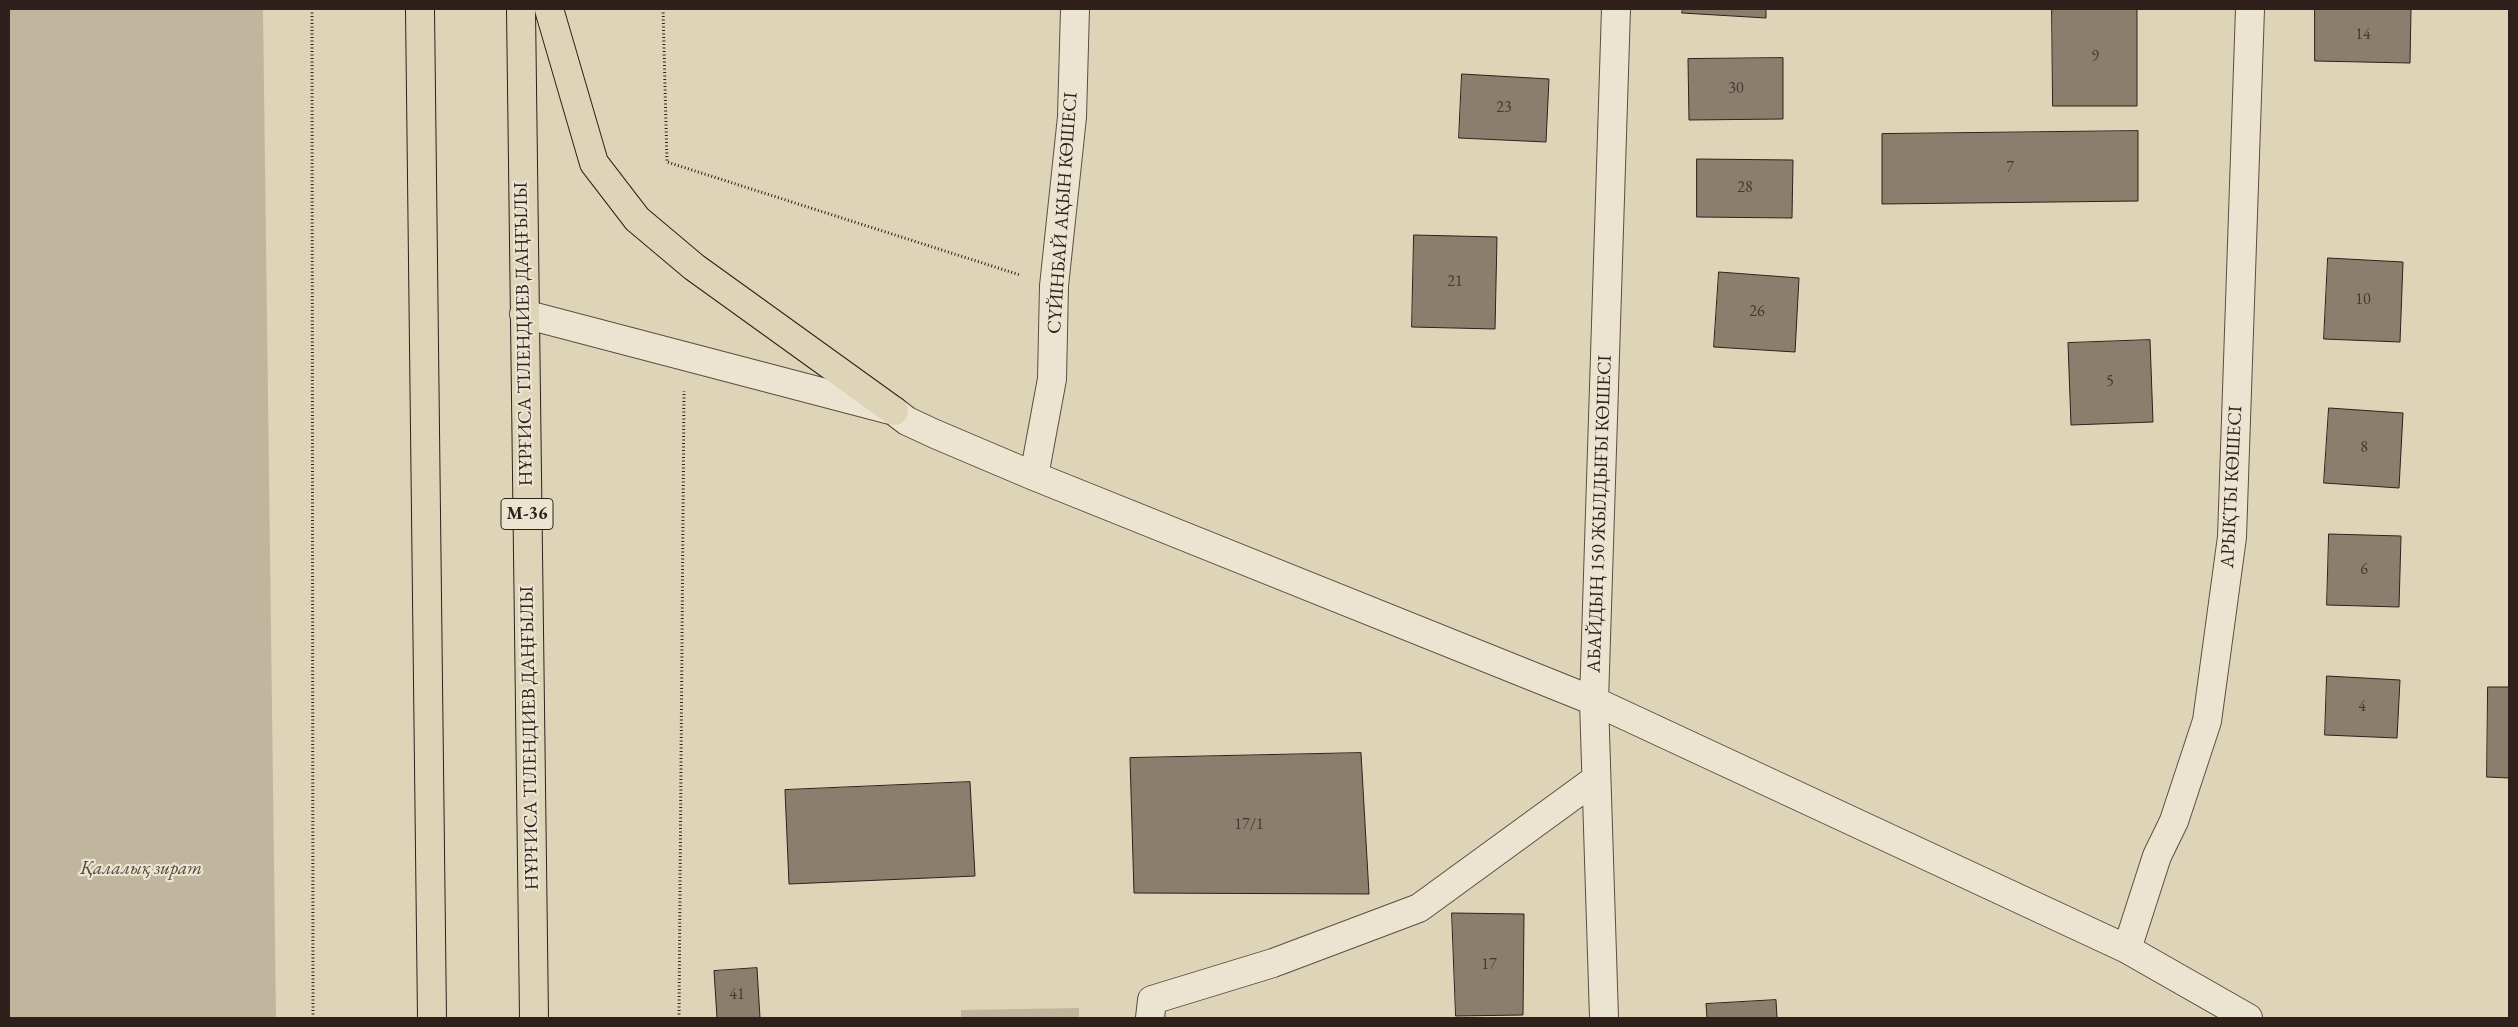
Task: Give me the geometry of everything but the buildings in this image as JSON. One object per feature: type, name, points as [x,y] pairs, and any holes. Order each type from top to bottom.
[{"type":"main road","points":[[420,9],[432,1018]]},
{"type":"main road","name":"НҰРҒИСА ТІЛЕНДИЕВ ДАҢҒЫЛЫ","points":[[521,9],[534,1018]]},
{"type":"main road","points":[[549,9],[594,163],[637,219],[694,268],[894,412]]},
{"type":"street","name":"СҮЙІНБАЙ АҚЫН КӨШЕСІ","points":[[1034,476],[1052,379],[1054,286],[1072,117],[1075,9]]},
{"type":"street","name":"АБАЙДЫҢ 150 ЖЫЛДЫҒЫ КӨШЕСІ","points":[[1604,1018],[1603,926],[1594,701],[1616,9]]},
{"type":"street","name":"АРЫҚТЫ КӨШЕСІ","points":[[2127,949],[2157,856],[2174,821],[2208,721],[2232,537],[2250,9]]},
{"type":"street","points":[[524,314],[894,412],[907,421],[1034,476],[1594,701],[2127,949],[2248,1018]]},
{"type":"street","points":[[1150,1018],[1152,1000],[1273,963],[1419,908],[1596,779]]},
{"type":"path","points":[[312,9],[313,1018]]},
{"type":"path","points":[[663,9],[667,162],[1054,286]]},
{"type":"path","points":[[679,1018],[684,356]]},
{"type":"green space","name":"Қалалық зират","points":[[9,9],[263,9],[276,1018],[9,1018]]},
{"type":"green space","points":[[1079,1008],[1079,1018],[961,1018],[961,1010]]}]
